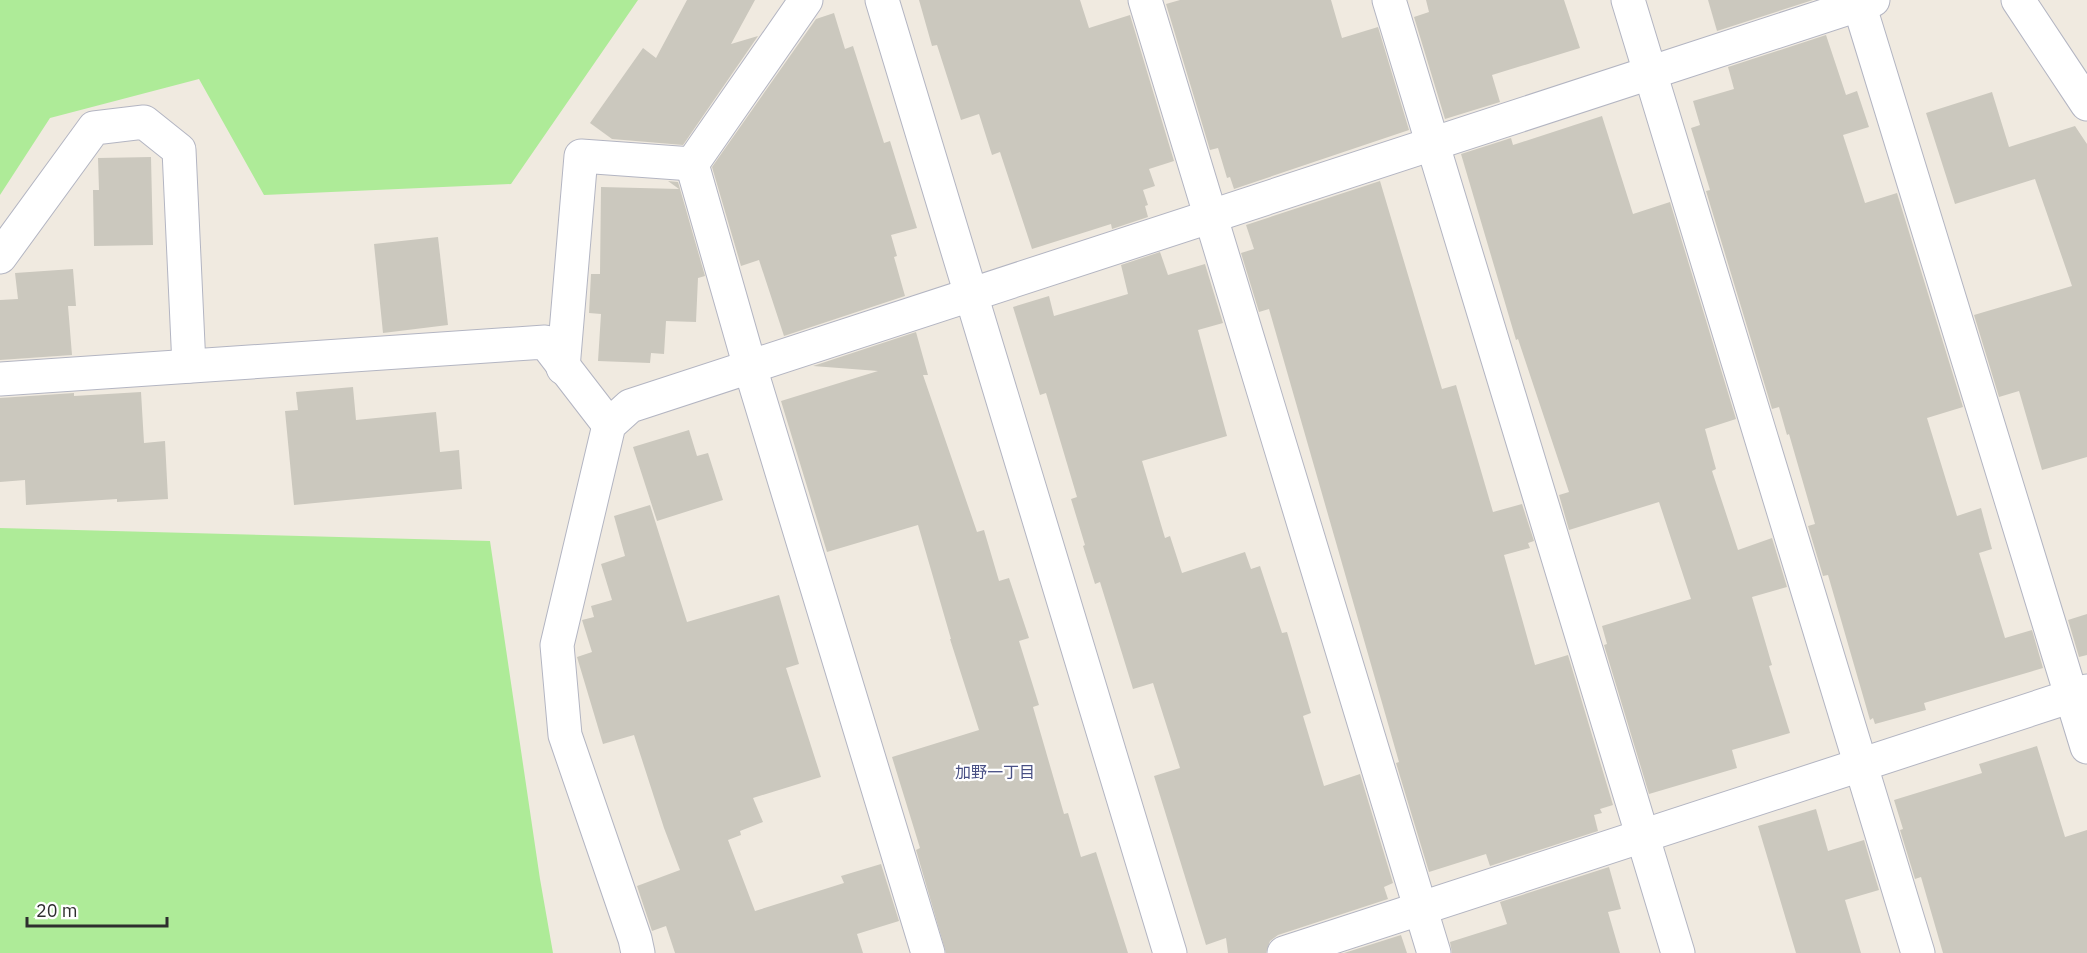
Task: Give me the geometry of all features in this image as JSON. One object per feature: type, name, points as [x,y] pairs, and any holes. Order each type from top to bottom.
[{"type":"street","points":[[692,164],[806,0]]},
{"type":"street","points":[[882,0],[1170,953]]},
{"type":"street","points":[[1145,0],[1434,953]]},
{"type":"street","points":[[1389,0],[1678,953]]},
{"type":"street","points":[[1628,0],[1918,953]]},
{"type":"street","points":[[2018,0],[2087,104]]},
{"type":"street","points":[[638,953],[565,735],[557,645],[609,425],[630,405],[1866,2],[2079,694],[2087,747]]},
{"type":"street","points":[[0,258],[94,128],[144,122],[179,150],[189,366]]},
{"type":"street","points":[[564,368],[581,156],[692,164]]},
{"type":"street","points":[[692,164],[750,367],[928,953]]},
{"type":"street","points":[[0,378],[545,342],[609,425]]},
{"type":"street","points":[[1284,953],[2079,694]]},
{"type":"green space","points":[[0,0],[638,0],[511,184],[264,195],[199,79],[50,118],[0,195]]},
{"type":"green space","points":[[0,528],[490,541],[553,953],[0,953]]},
{"type":"building","points":[[687,0],[755,0],[731,44],[758,36],[683,145],[612,139],[590,123],[643,48],[656,58]]},
{"type":"building","points":[[919,0],[1080,0],[1089,28],[1130,15],[1174,161],[1149,169],[1155,186],[1143,190],[1148,205],[1145,206],[1148,217],[1112,229],[1111,224],[1032,249],[1000,152],[992,155],[979,114],[961,120],[937,45],[932,46]]},
{"type":"building","points":[[1180,0],[1331,0],[1342,38],[1378,27],[1409,130],[1234,189],[1230,177],[1227,178],[1218,148],[1210,150],[1166,4]]},
{"type":"building","points":[[1426,0],[1564,0],[1580,48],[1492,75],[1500,102],[1445,119],[1414,17],[1429,12]]},
{"type":"building","points":[[1708,0],[1813,0],[1717,31]]},
{"type":"building","points":[[834,13],[845,49],[853,46],[884,143],[890,141],[917,228],[891,235],[897,256],[894,257],[905,296],[784,336],[759,260],[741,266],[712,167],[816,19]]},
{"type":"building","points":[[1826,35],[1846,95],[1857,91],[1869,127],[1843,135],[1865,203],[1897,193],[1963,407],[1927,418],[1957,516],[1981,508],[1992,549],[1979,553],[2005,638],[2032,630],[2043,668],[1924,703],[1926,710],[1875,724],[1873,718],[1870,720],[1828,575],[1823,576],[1808,526],[1815,524],[1789,434],[1787,435],[1779,407],[1772,409],[1706,191],[1710,190],[1691,128],[1700,125],[1693,101],[1734,89],[1728,67]]},
{"type":"building","points":[[1992,92],[2009,147],[2075,126],[2087,144],[2087,457],[2042,470],[2019,391],[1999,397],[1974,315],[2072,286],[2035,179],[1955,204],[1926,113]]},
{"type":"building","points":[[1602,116],[1633,214],[1670,202],[1736,419],[1705,429],[1716,469],[1712,471],[1738,550],[1772,538],[1787,587],[1752,597],[1772,665],[1769,666],[1790,733],[1732,750],[1737,768],[1649,794],[1604,645],[1607,644],[1602,626],[1691,599],[1659,502],[1569,530],[1559,495],[1569,492],[1518,339],[1516,340],[1461,154],[1511,138],[1513,145]]},
{"type":"building","points":[[151,157],[153,245],[94,246],[93,190],[99,190],[98,158]]},
{"type":"building","points":[[668,181],[678,182],[705,276],[698,278],[696,322],[666,321],[664,354],[651,353],[650,363],[598,361],[601,314],[589,313],[591,274],[600,274],[601,187],[679,189]]},
{"type":"building","points":[[1380,181],[1442,389],[1456,385],[1493,512],[1522,504],[1534,541],[1528,543],[1530,548],[1504,555],[1535,665],[1568,655],[1613,805],[1600,809],[1602,813],[1594,815],[1598,831],[1490,866],[1486,854],[1429,872],[1396,763],[1399,762],[1269,309],[1259,312],[1241,253],[1254,249],[1246,225]]},
{"type":"building","points":[[438,237],[448,325],[383,333],[374,244]]},
{"type":"building","points":[[1160,252],[1168,275],[1205,264],[1223,323],[1198,330],[1227,436],[1142,461],[1165,538],[1170,536],[1182,573],[1245,552],[1251,569],[1260,566],[1282,633],[1287,632],[1311,713],[1303,716],[1324,786],[1360,774],[1393,883],[1384,887],[1388,899],[1278,935],[1270,941],[1266,953],[1228,953],[1226,938],[1206,945],[1154,776],[1180,768],[1153,683],[1133,689],[1100,582],[1095,584],[1083,546],[1085,545],[1071,499],[1077,497],[1046,393],[1040,395],[1013,307],[1049,296],[1054,316],[1128,294],[1121,265]]},
{"type":"building","points":[[73,269],[76,306],[68,306],[72,355],[0,360],[0,300],[18,299],[15,273]]},
{"type":"building","points":[[916,332],[928,375],[923,375],[977,532],[984,530],[999,581],[1009,578],[1029,638],[1019,641],[1039,705],[1033,707],[1064,814],[1068,813],[1081,857],[1096,852],[1128,953],[946,953],[916,850],[920,848],[892,757],[979,730],[950,639],[918,525],[827,552],[781,401],[878,371],[813,366]]},
{"type":"building","points":[[353,387],[356,420],[436,412],[440,452],[459,450],[462,489],[294,505],[285,411],[298,410],[296,392]]},
{"type":"building","points":[[141,392],[144,443],[165,441],[168,499],[117,502],[117,499],[26,505],[25,480],[0,482],[0,398],[74,393],[74,396]]},
{"type":"building","points":[[689,430],[697,456],[708,453],[723,500],[657,521],[633,447]]},
{"type":"building","points":[[650,505],[687,622],[779,595],[799,664],[786,668],[821,777],[753,798],[763,822],[740,831],[741,835],[728,840],[755,911],[844,883],[841,876],[881,864],[899,921],[857,934],[863,953],[675,953],[666,926],[652,931],[637,886],[680,870],[634,735],[603,744],[577,657],[592,652],[582,620],[594,617],[591,606],[612,600],[601,564],[625,556],[614,516]]},
{"type":"building","points":[[2087,614],[2087,655],[2079,657],[2068,620]]},
{"type":"building","points":[[2037,746],[2065,837],[2087,830],[2087,953],[1943,953],[1921,877],[1915,879],[1900,830],[1903,829],[1894,800],[1982,773],[1979,764]]},
{"type":"building","points":[[1816,809],[1828,851],[1864,840],[1879,890],[1845,900],[1861,953],[1796,953],[1758,826]]},
{"type":"building","points":[[1609,867],[1621,909],[1608,912],[1620,953],[1452,953],[1450,942],[1507,924],[1500,902]]},
{"type":"building","points":[[1401,935],[1407,953],[1344,953]]},
{"type":"district","name":"加野一丁目","points":[[995,772]]}]
